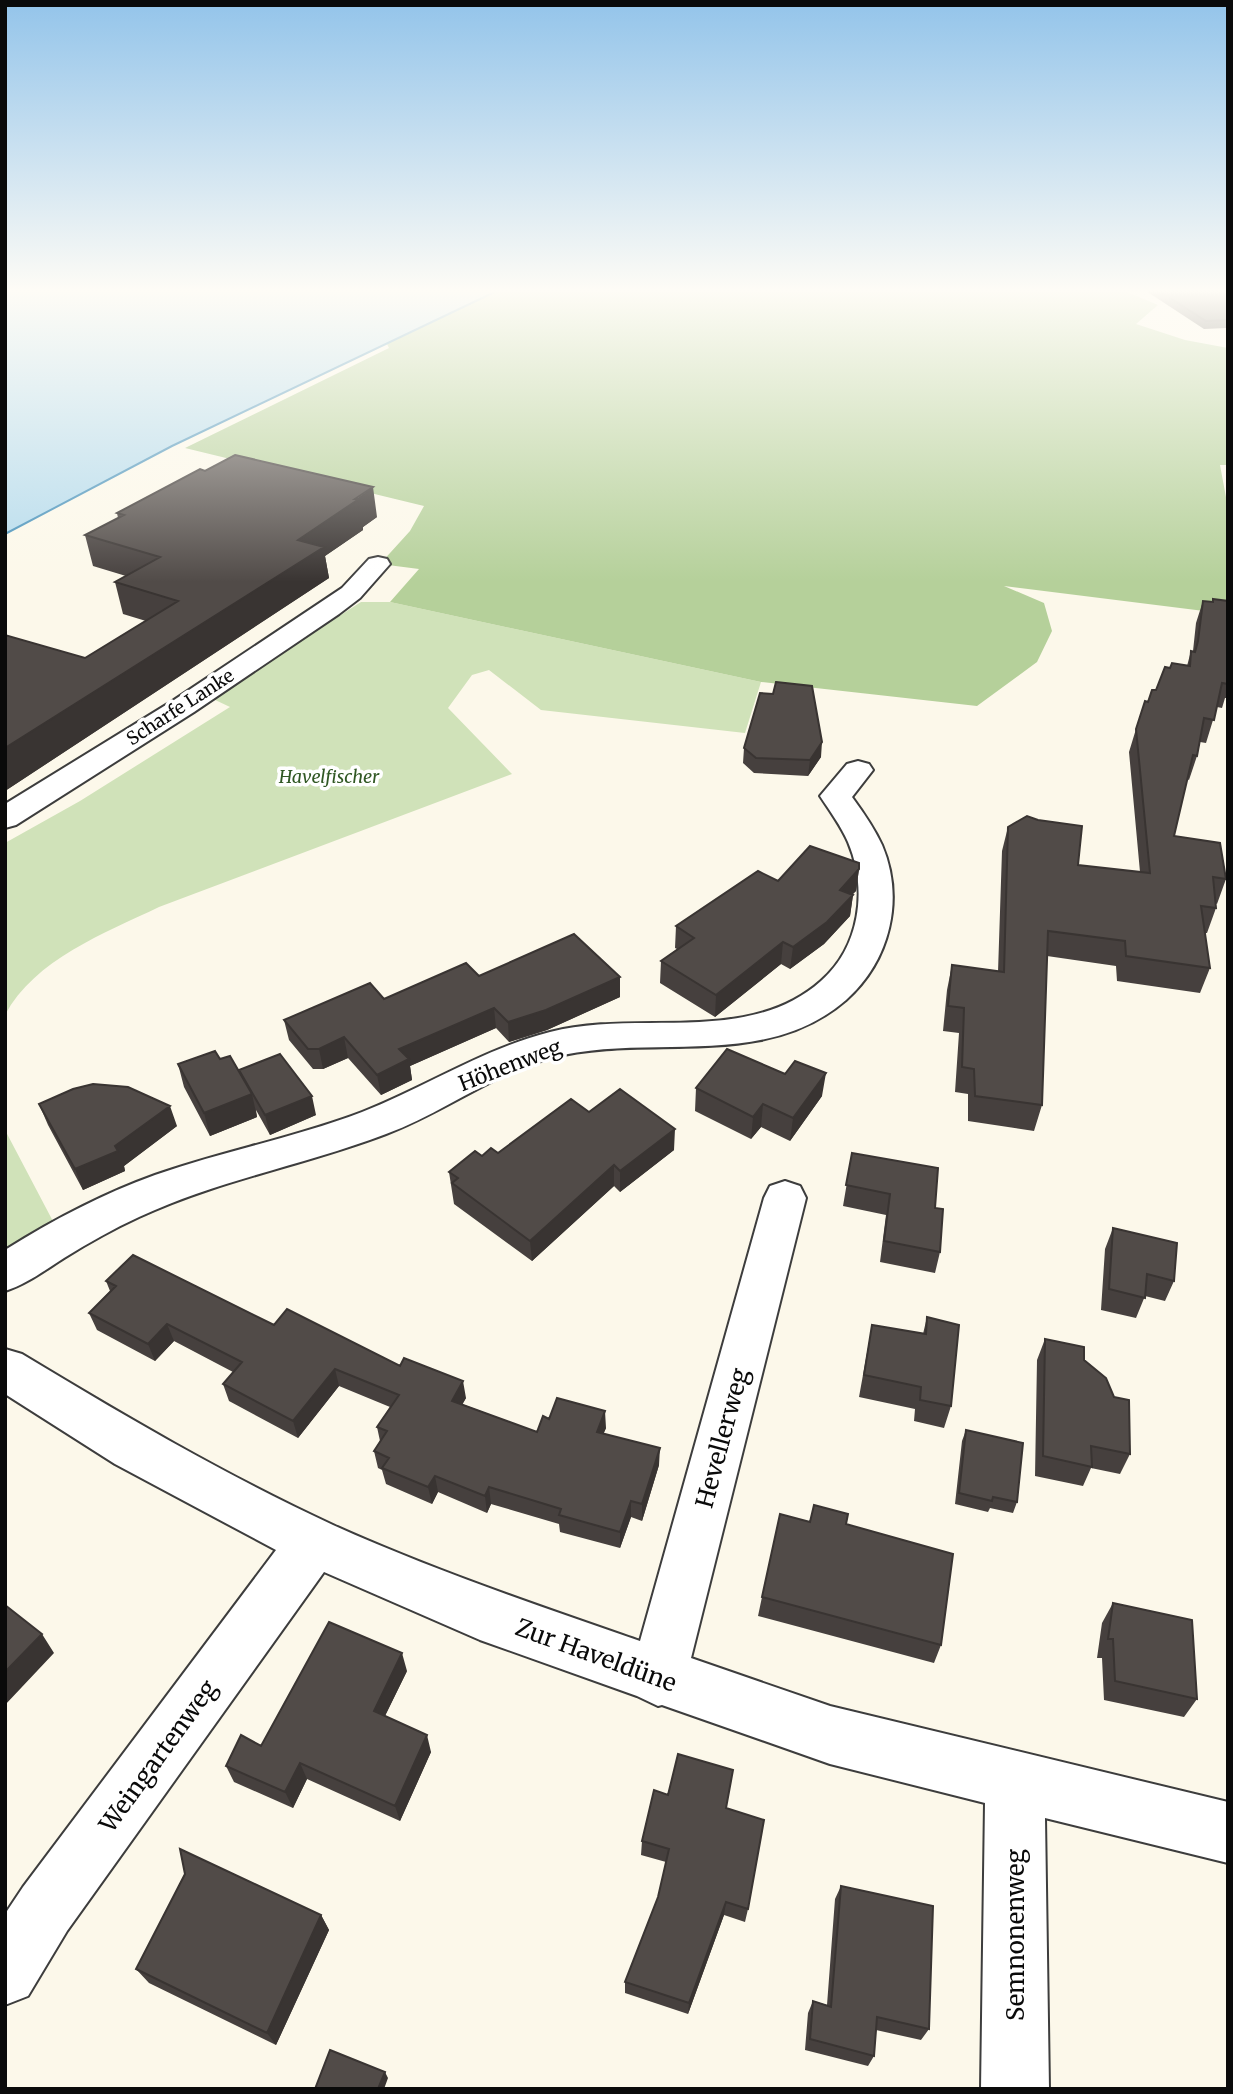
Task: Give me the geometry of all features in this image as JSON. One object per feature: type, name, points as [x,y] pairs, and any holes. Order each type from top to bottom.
[{"type":"street","name":"Scharfe Lanke","points":[[5,817],[184,706],[351,593],[378,564]]},
{"type":"street","name":"Höhenweg","points":[[5,1273],[81,1227],[142,1198],[374,1123],[496,1065],[548,1046],[596,1036],[733,1034],[768,1027],[816,1004],[845,978],[870,941],[876,904],[867,849],[836,796],[858,770]]},
{"type":"street","name":"Hevellerweg","points":[[658,1678],[785,1198]]},
{"type":"street","name":"Zur Haveldüne","points":[[5,1369],[133,1448],[314,1542],[480,1614],[658,1678],[830,1735],[1228,1833]]},
{"type":"street","name":"Weingartenweg","points":[[5,1973],[45,1909],[314,1542]]},
{"type":"street","name":"Semnonenweg","points":[[1015,1781],[1015,2089]]},
{"type":"green space","points":[[310,387],[1228,387],[1228,465],[1220,465],[1228,508],[1228,614],[1004,586],[1044,603],[1052,631],[1037,662],[977,706],[761,682],[390,602],[419,569],[380,564],[410,531],[424,506],[185,448]]},
{"type":"green space","name":"Havelfischer","points":[[361,602],[390,602],[761,682],[745,733],[541,710],[489,670],[472,675],[448,708],[512,774],[159,907],[116,927],[73,950],[34,978],[18,995],[5,1015],[5,843],[80,801],[230,707],[211,698]]},
{"type":"green space","points":[[5,1130],[56,1227],[5,1259]]},
{"type":"water","points":[[5,387],[296,387],[172,446],[5,534]]},
{"type":"building","points":[[235,455],[373,487],[298,540],[324,547],[5,748],[5,635],[85,658],[178,601],[115,582],[160,557],[85,535],[124,515],[117,513],[200,469],[205,471]]},
{"type":"building","points":[[1213,599],[1228,601],[1228,684],[1222,683],[1214,720],[1204,718],[1197,756],[1193,755],[1174,836],[1220,843],[1226,879],[1213,877],[1216,908],[1201,906],[1210,968],[1126,956],[1125,941],[1048,931],[1042,1105],[975,1096],[974,1069],[962,1067],[964,1008],[948,1006],[952,965],[1004,972],[1008,827],[1027,816],[1082,826],[1078,865],[1150,873],[1136,729],[1145,701],[1148,702],[1152,690],[1156,690],[1165,667],[1170,668],[1172,663],[1190,666],[1191,651],[1195,652],[1198,641],[1203,601],[1213,602]]},
{"type":"building","points":[[776,682],[812,686],[822,742],[810,760],[756,758],[744,748],[760,693],[773,694]]},
{"type":"building","points":[[810,846],[859,863],[859,869],[840,890],[853,895],[827,922],[793,947],[783,942],[716,995],[661,961],[694,938],[676,926],[758,871],[778,881]]},
{"type":"building","points":[[574,934],[620,977],[546,1010],[508,1022],[494,1008],[399,1049],[409,1059],[377,1075],[344,1037],[319,1049],[308,1049],[284,1020],[370,983],[384,999],[466,963],[479,976]]},
{"type":"building","points":[[727,1049],[785,1074],[795,1061],[826,1073],[793,1118],[763,1104],[753,1117],[696,1088]]},
{"type":"building","points":[[215,1051],[220,1059],[230,1056],[252,1094],[204,1113],[178,1064]]},
{"type":"building","points":[[280,1054],[312,1096],[265,1115],[239,1070]]},
{"type":"building","points":[[93,1084],[128,1087],[170,1106],[115,1146],[118,1151],[75,1169],[39,1104],[73,1089]]},
{"type":"building","points":[[620,1089],[675,1129],[620,1171],[614,1165],[530,1241],[452,1183],[458,1178],[449,1172],[475,1151],[482,1156],[491,1148],[498,1153],[571,1099],[589,1112]]},
{"type":"building","points":[[852,1153],[938,1168],[935,1208],[943,1209],[940,1252],[884,1241],[890,1194],[846,1185]]},
{"type":"building","points":[[1113,1228],[1177,1243],[1174,1281],[1147,1274],[1145,1298],[1109,1289]]},
{"type":"building","points":[[133,1255],[274,1325],[287,1309],[400,1366],[404,1358],[463,1381],[452,1401],[537,1432],[543,1416],[549,1419],[557,1398],[605,1411],[597,1432],[660,1448],[642,1504],[631,1501],[620,1532],[559,1515],[561,1509],[489,1487],[485,1496],[435,1476],[428,1487],[382,1468],[389,1458],[374,1451],[387,1431],[377,1427],[399,1395],[335,1369],[293,1421],[223,1384],[242,1362],[167,1324],[148,1344],[89,1313],[116,1286],[106,1281]]},
{"type":"building","points":[[927,1317],[959,1325],[951,1406],[920,1400],[921,1387],[864,1375],[872,1325],[926,1334]]},
{"type":"building","points":[[1045,1339],[1084,1347],[1084,1360],[1106,1378],[1114,1397],[1129,1400],[1130,1454],[1091,1446],[1092,1467],[1043,1456]]},
{"type":"building","points":[[966,1430],[1023,1443],[1017,1502],[993,1497],[992,1501],[959,1493]]},
{"type":"building","points":[[814,1505],[848,1514],[846,1524],[953,1554],[941,1645],[762,1597],[780,1514],[810,1522]]},
{"type":"building","points":[[1113,1603],[1192,1620],[1197,1699],[1115,1681],[1113,1639],[1108,1639]]},
{"type":"building","points":[[5,1605],[42,1634],[5,1672]]},
{"type":"building","points":[[329,1622],[402,1653],[374,1711],[427,1735],[395,1806],[300,1763],[285,1792],[226,1766],[241,1735],[261,1746]]},
{"type":"building","points":[[678,1754],[733,1770],[726,1808],[764,1820],[748,1909],[726,1902],[689,2003],[625,1982],[658,1897],[669,1849],[642,1841],[654,1790],[668,1795]]},
{"type":"building","points":[[180,1849],[321,1915],[267,2033],[136,1969],[185,1874]]},
{"type":"building","points":[[841,1886],[933,1906],[929,2029],[877,2017],[874,2056],[810,2039],[813,2001],[831,2007]]},
{"type":"building","points":[[330,2050],[385,2072],[378,2089],[315,2089]]}]
